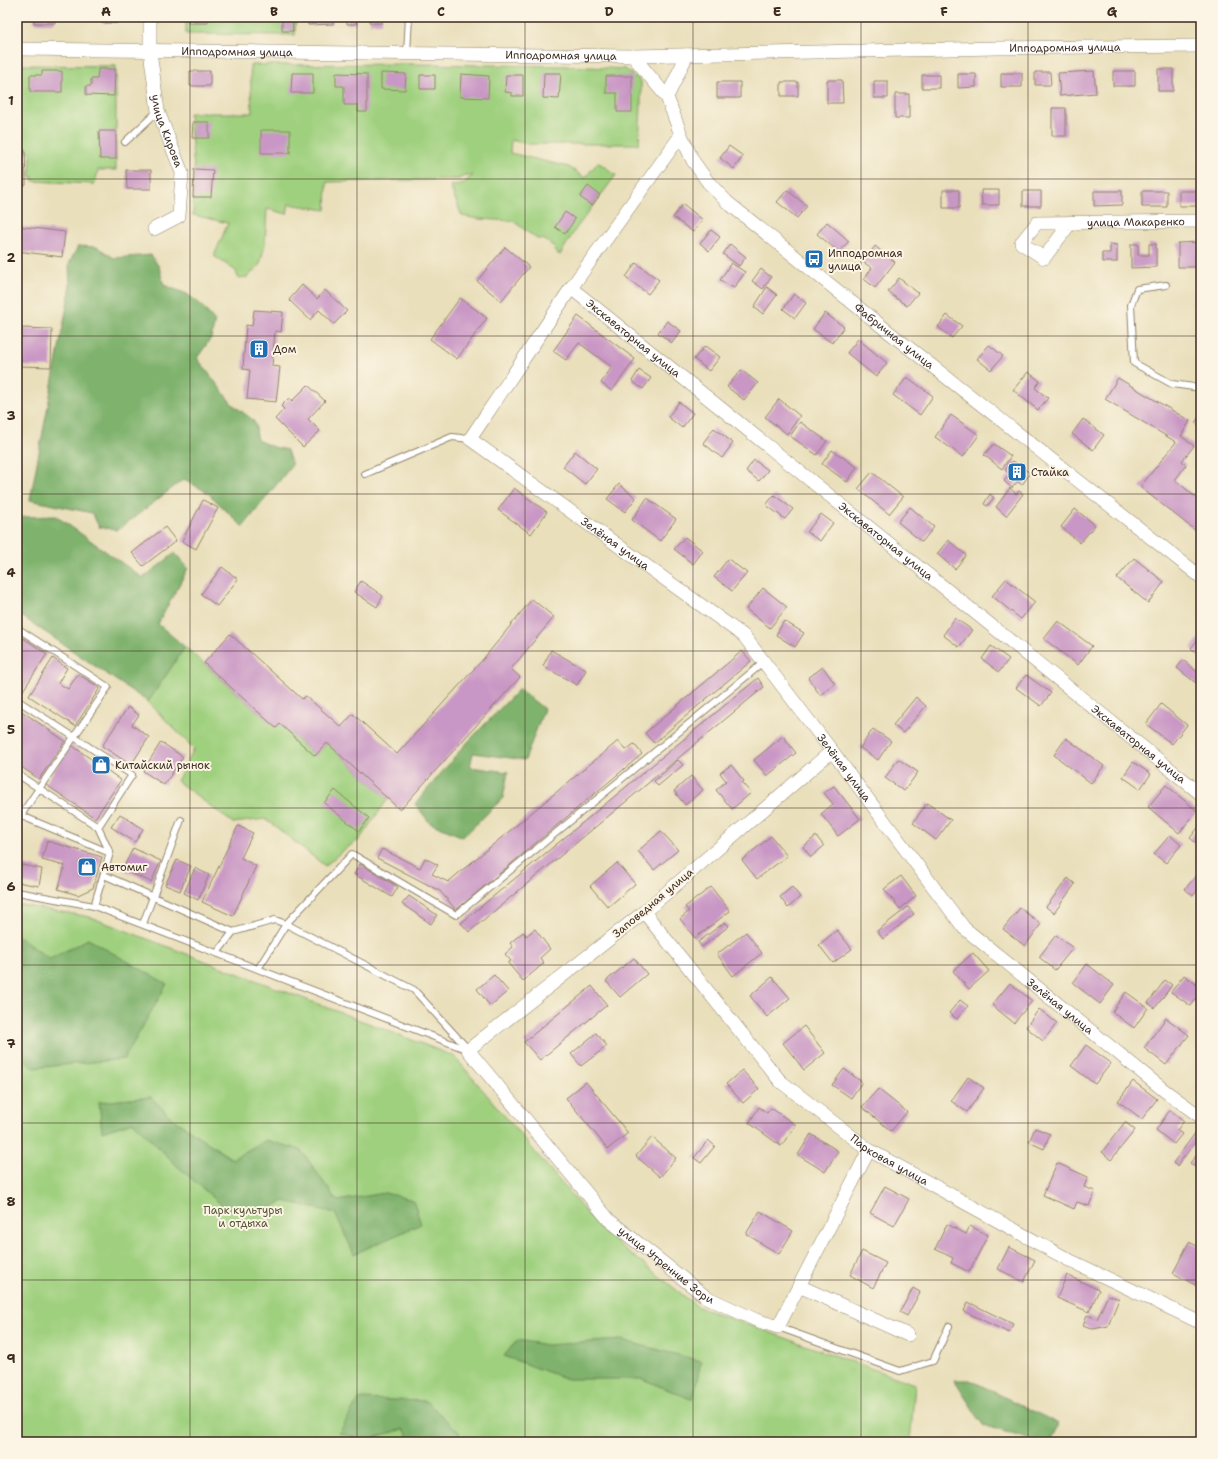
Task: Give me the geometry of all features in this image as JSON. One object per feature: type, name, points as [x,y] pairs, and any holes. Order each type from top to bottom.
[{"type":"street","name":"улица Кирова","points":[[150,17],[150,51],[158,111],[182,173],[179,216],[154,229]]},
{"type":"street","name":"Ипподромная улица","points":[[17,49],[633,56],[997,48],[1201,46]]},
{"type":"street","points":[[667,97],[687,54]]},
{"type":"street","name":"Фабричная улица","points":[[633,56],[667,97],[681,135],[694,160],[705,177],[727,202],[890,333],[1201,577]]},
{"type":"street","points":[[470,439],[571,288],[681,135]]},
{"type":"street","name":"улица Макаренко","points":[[1071,222],[1201,221]]},
{"type":"street","name":"Экскаваторная улица","points":[[571,288],[1201,794]]},
{"type":"street","name":"Зелёная улица","points":[[470,439],[744,636],[964,928],[1165,1091],[1201,1117]]},
{"type":"street","name":"Заповедная улица","points":[[468,1050],[644,912],[832,751]]},
{"type":"street","name":"Парковая улица","points":[[644,912],[780,1081],[869,1150],[1069,1260],[1201,1323]]},
{"type":"street","name":"улица Утренние Зори","points":[[468,1050],[609,1220],[706,1297],[756,1320],[778,1327]]},
{"type":"street","points":[[778,1327],[869,1150]]},
{"type":"street","points":[[799,1286],[908,1335]]},
{"type":"lane","points":[[407,53],[409,17]]},
{"type":"lane","points":[[125,142],[158,111]]},
{"type":"lane","points":[[1166,285],[1137,289],[1131,304],[1134,363],[1172,384],[1201,388]]},
{"type":"lane","points":[[365,474],[452,437],[470,439]]},
{"type":"lane","points":[[17,628],[108,687],[19,814],[110,853]]},
{"type":"lane","points":[[258,969],[286,924],[352,854],[456,915],[764,661]]},
{"type":"lane","points":[[17,700],[132,775],[98,827]]},
{"type":"lane","points":[[17,774],[98,827],[110,853],[94,906]]},
{"type":"lane","points":[[143,924],[181,820]]},
{"type":"lane","points":[[104,875],[233,932]]},
{"type":"lane","points":[[17,892],[94,906],[468,1050]]},
{"type":"lane","points":[[217,953],[233,932],[275,920],[286,924],[414,990],[468,1050]]},
{"type":"lane","points":[[778,1327],[900,1371],[933,1361],[949,1326]]},
{"type":"green space","points":[[186,17],[296,17],[295,35],[186,34]]},
{"type":"green space","points":[[410,64],[569,66],[625,69],[641,81],[639,144],[527,144],[511,140],[510,153],[569,167],[585,178],[598,162],[616,175],[575,230],[560,255],[554,251],[556,248],[543,239],[537,239],[513,221],[479,219],[462,216],[450,186],[464,183],[473,175],[466,175],[459,179],[327,182],[326,210],[289,204],[287,214],[267,209],[265,244],[260,264],[248,277],[238,278],[236,271],[214,256],[228,223],[193,215],[194,169],[189,113],[252,113],[250,65]]},
{"type":"green space","points":[[17,65],[116,66],[116,170],[98,170],[95,184],[33,181],[33,177],[30,177],[31,152],[26,152],[26,149],[17,149]]},
{"type":"green space","points":[[78,246],[97,247],[114,258],[151,255],[159,267],[164,285],[187,294],[199,303],[215,321],[211,338],[197,358],[232,404],[253,420],[256,426],[257,440],[273,447],[287,450],[292,465],[243,527],[208,493],[184,479],[118,530],[99,527],[92,513],[30,500],[70,290],[69,264]]},
{"type":"green space","points":[[56,516],[143,578],[175,553],[188,568],[158,624],[185,647],[148,702],[17,613],[17,520],[24,517]]},
{"type":"green space","points":[[185,647],[276,728],[280,724],[315,756],[327,743],[388,799],[359,840],[342,851],[325,866],[266,819],[233,823],[177,781],[194,749],[148,702]]},
{"type":"green space","points":[[519,689],[544,709],[525,760],[473,753],[470,767],[508,772],[503,798],[463,837],[430,823],[415,804],[464,746]]},
{"type":"green space","name":"Парк культуры и отдыха","points":[[17,904],[90,917],[454,1056],[601,1230],[698,1307],[915,1384],[910,1442],[17,1442]]},
{"type":"green space","points":[[17,936],[50,959],[88,939],[167,984],[124,1059],[33,1068],[17,1052],[17,970],[21,966],[17,963]]},
{"type":"green space","points":[[151,1097],[173,1119],[232,1159],[266,1140],[301,1150],[337,1201],[385,1193],[413,1200],[421,1224],[354,1254],[335,1213],[284,1201],[260,1213],[226,1209],[175,1164],[133,1122],[102,1132],[99,1102]]},
{"type":"green space","points":[[517,1340],[547,1345],[621,1340],[701,1361],[693,1400],[642,1379],[567,1379],[504,1356]]},
{"type":"green space","points":[[954,1380],[970,1380],[1059,1424],[1050,1442],[1037,1442],[983,1425]]},
{"type":"green space","points":[[359,1399],[426,1401],[460,1433],[453,1442],[412,1442],[404,1429],[365,1440],[339,1433]]},
{"type":"building","points":[[34,17],[55,17],[55,23],[34,23]]},
{"type":"building","points":[[102,17],[117,17],[117,23],[102,23]]},
{"type":"building","points":[[188,17],[208,17],[208,23],[188,23]]},
{"type":"building","points":[[282,17],[292,17],[293,31],[282,31]]},
{"type":"building","points":[[308,17],[333,17],[333,24],[308,25]]},
{"type":"building","points":[[347,17],[356,17],[356,24],[347,24]]},
{"type":"building","points":[[370,17],[382,17],[382,23],[370,23]]},
{"type":"building","points":[[98,69],[115,69],[114,96],[86,95],[86,86],[91,86],[91,79],[97,79]]},
{"type":"building","points":[[1158,69],[1173,69],[1173,91],[1158,91]]},
{"type":"building","points":[[42,71],[62,71],[62,92],[30,92],[30,75],[42,75]]},
{"type":"building","points":[[190,71],[210,71],[210,86],[190,86]]},
{"type":"building","points":[[1094,71],[1096,93],[1060,96],[1058,73]]},
{"type":"building","points":[[1113,71],[1135,71],[1135,86],[1113,86]]},
{"type":"building","points":[[1035,72],[1050,72],[1051,85],[1035,85]]},
{"type":"building","points":[[292,73],[313,73],[313,93],[291,93]]},
{"type":"building","points":[[336,73],[367,74],[367,112],[358,112],[358,105],[344,105],[344,86],[336,86]]},
{"type":"building","points":[[381,73],[406,74],[405,90],[381,89]]},
{"type":"building","points":[[544,73],[561,73],[559,99],[543,98]]},
{"type":"building","points":[[1001,73],[1022,73],[1022,87],[1001,87]]},
{"type":"building","points":[[461,74],[489,76],[488,98],[460,97]]},
{"type":"building","points":[[958,74],[976,74],[976,87],[958,88]]},
{"type":"building","points":[[420,75],[435,75],[435,89],[420,89]]},
{"type":"building","points":[[506,75],[523,75],[523,96],[512,96],[512,93],[505,92]]},
{"type":"building","points":[[922,75],[939,75],[939,88],[922,88]]},
{"type":"building","points":[[606,76],[632,76],[632,112],[617,112],[617,93],[606,93]]},
{"type":"building","points":[[827,80],[842,80],[843,103],[827,103]]},
{"type":"building","points":[[874,81],[888,81],[888,98],[874,98]]},
{"type":"building","points":[[717,82],[740,82],[740,98],[717,98]]},
{"type":"building","points":[[781,82],[798,82],[798,96],[781,96]]},
{"type":"building","points":[[895,94],[909,94],[909,118],[895,118]]},
{"type":"building","points":[[1052,108],[1066,108],[1066,136],[1052,136]]},
{"type":"building","points":[[193,122],[209,122],[209,138],[192,138]]},
{"type":"building","points":[[261,130],[290,130],[290,153],[261,153]]},
{"type":"building","points":[[99,131],[116,131],[116,159],[100,159]]},
{"type":"building","points":[[729,146],[743,156],[734,169],[720,158]]},
{"type":"building","points":[[25,150],[26,185],[17,186],[17,151]]},
{"type":"building","points":[[194,169],[213,170],[211,197],[193,197]]},
{"type":"building","points":[[126,170],[151,170],[151,189],[127,189]]},
{"type":"building","points":[[588,186],[600,195],[592,206],[580,197]]},
{"type":"building","points":[[787,190],[807,206],[797,218],[777,202]]},
{"type":"building","points":[[943,190],[959,190],[959,208],[943,208]]},
{"type":"building","points":[[981,190],[999,190],[999,205],[982,205]]},
{"type":"building","points":[[1023,191],[1041,191],[1041,206],[1023,206]]},
{"type":"building","points":[[1094,191],[1122,191],[1122,205],[1094,206]]},
{"type":"building","points":[[1142,191],[1167,191],[1167,207],[1142,207]]},
{"type":"building","points":[[1179,191],[1201,191],[1201,206],[1179,206]]},
{"type":"building","points":[[683,204],[703,220],[693,232],[673,217]]},
{"type":"building","points":[[565,212],[575,219],[565,234],[555,227]]},
{"type":"building","points":[[827,222],[849,241],[839,252],[817,234]]},
{"type":"building","points":[[17,226],[65,232],[62,257],[17,251]]},
{"type":"building","points":[[711,230],[720,237],[709,251],[700,243]]},
{"type":"building","points":[[1201,242],[1201,267],[1178,267],[1178,243]]},
{"type":"building","points":[[730,244],[746,257],[739,266],[723,254]]},
{"type":"building","points":[[1110,244],[1117,245],[1117,262],[1102,262],[1102,253],[1110,253]]},
{"type":"building","points":[[1131,244],[1138,244],[1138,255],[1149,255],[1149,244],[1156,244],[1156,267],[1131,268]]},
{"type":"building","points":[[875,246],[895,262],[875,288],[864,279],[872,268],[863,262]]},
{"type":"building","points":[[505,247],[529,267],[501,301],[477,281]]},
{"type":"building","points":[[636,263],[659,280],[648,294],[626,277]]},
{"type":"building","points":[[731,263],[745,272],[734,288],[720,280]]},
{"type":"building","points":[[761,269],[771,277],[763,289],[752,281]]},
{"type":"building","points":[[899,278],[918,293],[907,306],[888,292]]},
{"type":"building","points":[[302,285],[317,299],[325,290],[347,311],[334,324],[319,310],[310,320],[289,300]]},
{"type":"building","points":[[767,287],[777,295],[763,314],[754,307]]},
{"type":"building","points":[[794,294],[806,303],[795,318],[783,309]]},
{"type":"building","points":[[460,298],[487,318],[457,359],[430,339]]},
{"type":"building","name":"Дом","points":[[254,310],[283,312],[281,332],[275,331],[272,366],[280,367],[276,402],[247,399],[250,370],[243,369],[246,325],[252,326]]},
{"type":"building","points":[[825,313],[844,327],[832,343],[813,329]]},
{"type":"building","points":[[947,315],[962,326],[952,338],[938,327]]},
{"type":"building","points":[[578,316],[635,359],[612,391],[601,383],[612,367],[579,343],[566,360],[553,351]]},
{"type":"building","points":[[667,321],[681,331],[672,343],[658,333]]},
{"type":"building","points":[[22,328],[52,329],[51,367],[20,366],[21,358],[17,356],[17,340],[21,338]]},
{"type":"building","points":[[858,339],[887,363],[876,377],[847,353]]},
{"type":"building","points":[[989,345],[1003,356],[991,370],[977,359]]},
{"type":"building","points":[[705,346],[720,357],[709,371],[694,359]]},
{"type":"building","points":[[639,370],[651,378],[643,389],[632,381]]},
{"type":"building","points":[[741,370],[758,383],[744,400],[727,387]]},
{"type":"building","points":[[1028,372],[1040,381],[1035,388],[1048,398],[1038,410],[1013,390]]},
{"type":"building","points":[[907,377],[933,396],[920,415],[893,395]]},
{"type":"building","points":[[1118,378],[1190,421],[1181,436],[1194,446],[1182,461],[1186,465],[1175,480],[1198,499],[1197,501],[1201,504],[1201,535],[1140,487],[1176,442],[1105,399]]},
{"type":"building","points":[[308,385],[325,401],[308,419],[320,431],[303,447],[275,419],[284,409],[281,406],[289,398],[292,401]]},
{"type":"building","points":[[779,399],[800,416],[787,434],[765,417]]},
{"type":"building","points":[[679,402],[693,413],[682,428],[668,417]]},
{"type":"building","points":[[1201,414],[1201,427],[1195,423]]},
{"type":"building","points":[[951,415],[979,435],[963,457],[935,437]]},
{"type":"building","points":[[1083,419],[1104,435],[1093,450],[1072,434]]},
{"type":"building","points":[[800,422],[827,441],[817,455],[790,436]]},
{"type":"building","points":[[714,428],[733,443],[722,458],[703,443]]},
{"type":"building","points":[[994,444],[1011,456],[1002,469],[984,455]]},
{"type":"building","points":[[832,450],[857,467],[847,482],[822,464]]},
{"type":"building","points":[[575,451],[597,469],[585,484],[563,467]]},
{"type":"building","points":[[754,460],[768,470],[759,481],[746,471]]},
{"type":"building","name":"Стайка","points":[[1013,461],[1030,473],[1022,485],[1005,470]]},
{"type":"building","points":[[872,472],[903,497],[889,514],[858,489]]},
{"type":"building","points":[[1010,475],[1018,481],[1012,488],[1004,481]]},
{"type":"building","points":[[619,484],[636,498],[625,512],[607,499]]},
{"type":"building","points":[[514,488],[547,512],[531,534],[498,510]]},
{"type":"building","points":[[1010,488],[1016,494],[1019,491],[1023,494],[1006,516],[996,507]]},
{"type":"building","points":[[990,494],[994,498],[987,506],[984,504]]},
{"type":"building","points":[[774,495],[793,509],[785,519],[766,505]]},
{"type":"building","points":[[647,498],[676,519],[660,541],[632,520]]},
{"type":"building","points":[[203,500],[218,508],[196,549],[182,541]]},
{"type":"building","points":[[910,507],[934,527],[922,542],[898,522]]},
{"type":"building","points":[[1075,509],[1095,525],[1080,543],[1061,527]]},
{"type":"building","points":[[821,514],[833,523],[820,541],[807,532]]},
{"type":"building","points":[[165,527],[176,541],[143,566],[132,553]]},
{"type":"building","points":[[685,537],[703,551],[693,564],[674,549]]},
{"type":"building","points":[[948,540],[966,555],[955,569],[937,554]]},
{"type":"building","points":[[1134,558],[1164,582],[1148,603],[1117,578]]},
{"type":"building","points":[[728,559],[747,573],[732,591],[714,577]]},
{"type":"building","points":[[222,567],[238,579],[217,606],[201,594]]},
{"type":"building","points":[[1006,579],[1035,602],[1021,619],[992,596]]},
{"type":"building","points":[[361,581],[383,596],[377,607],[354,592]]},
{"type":"building","points":[[763,588],[787,607],[770,628],[746,609]]},
{"type":"building","points":[[532,599],[554,617],[511,669],[520,677],[400,810],[327,743],[315,756],[280,724],[276,728],[204,663],[230,634],[302,699],[306,696],[341,727],[353,714],[397,754],[485,657]]},
{"type":"building","points":[[955,618],[972,630],[959,647],[943,635]]},
{"type":"building","points":[[784,621],[804,633],[795,647],[776,635]]},
{"type":"building","points":[[1058,621],[1092,646],[1078,665],[1044,639]]},
{"type":"building","points":[[1201,636],[1201,656],[1191,648]]},
{"type":"building","points":[[23,638],[47,654],[22,692],[17,689],[17,648]]},
{"type":"building","points":[[991,646],[1009,659],[999,672],[982,659]]},
{"type":"building","points":[[551,650],[586,670],[577,685],[543,666]]},
{"type":"building","points":[[742,651],[751,661],[654,743],[645,733]]},
{"type":"building","points":[[53,658],[67,668],[58,683],[68,689],[78,674],[100,688],[75,726],[29,696]]},
{"type":"building","points":[[1183,660],[1201,675],[1201,687],[1177,668]]},
{"type":"building","points":[[823,667],[835,684],[820,695],[808,678]]},
{"type":"building","points":[[1026,675],[1051,693],[1041,706],[1016,688]]},
{"type":"building","points":[[758,678],[764,687],[469,932],[461,923]]},
{"type":"building","points":[[916,697],[926,706],[903,733],[893,725]]},
{"type":"building","points":[[1161,704],[1187,725],[1172,744],[1146,724]]},
{"type":"building","points":[[128,707],[139,715],[132,725],[149,737],[131,765],[102,746]]},
{"type":"building","points":[[20,710],[65,741],[39,779],[17,764],[17,715]]},
{"type":"building","points":[[873,729],[891,741],[878,760],[860,748]]},
{"type":"building","points":[[783,736],[796,753],[767,776],[754,760]]},
{"type":"building","points":[[1066,738],[1104,766],[1091,783],[1054,755]]},
{"type":"building","points":[[618,741],[626,750],[634,744],[642,754],[456,910],[440,891],[377,858],[382,849],[420,868],[425,858],[438,865],[432,874],[448,882]]},
{"type":"building","points":[[161,742],[183,757],[164,785],[143,771]]},
{"type":"building","points":[[71,745],[121,780],[95,818],[45,784]]},
{"type":"building","points":[[898,759],[918,772],[904,791],[885,778]]},
{"type":"building","points":[[678,760],[683,765],[658,786],[654,781]]},
{"type":"building","points":[[1133,762],[1151,774],[1140,789],[1123,777]]},
{"type":"building","points":[[731,765],[744,781],[742,783],[751,793],[732,809],[716,790],[726,781],[720,773]]},
{"type":"building","points":[[691,776],[703,790],[685,805],[674,791]]},
{"type":"building","points":[[1166,785],[1197,811],[1179,833],[1148,807]]},
{"type":"building","points":[[834,786],[860,819],[838,836],[821,814],[833,804],[824,793]]},
{"type":"building","points":[[335,790],[369,818],[359,831],[324,803]]},
{"type":"building","points":[[927,803],[951,820],[936,840],[913,823]]},
{"type":"building","points":[[120,814],[143,829],[135,842],[111,827]]},
{"type":"building","points":[[1201,824],[1201,847],[1190,838]]},
{"type":"building","points":[[238,826],[253,833],[241,858],[256,866],[233,916],[202,902]]},
{"type":"building","points":[[661,831],[678,850],[654,870],[638,851]]},
{"type":"building","points":[[1170,835],[1181,845],[1166,863],[1154,854]]},
{"type":"building","points":[[771,836],[787,856],[757,879],[742,860]]},
{"type":"building","points":[[816,836],[824,846],[811,857],[803,847]]},
{"type":"building","points":[[47,841],[102,857],[93,888],[78,895],[58,889],[65,866],[42,860]]},
{"type":"building","points":[[133,848],[161,861],[151,882],[123,869]]},
{"type":"building","points":[[177,860],[191,866],[180,891],[165,885]]},
{"type":"building","points":[[617,863],[635,884],[608,907],[590,886]]},
{"type":"building","points":[[17,864],[42,869],[39,886],[17,882]]},
{"type":"building","points":[[360,864],[398,887],[392,897],[354,874]]},
{"type":"building","points":[[195,868],[209,875],[198,900],[184,893]]},
{"type":"building","points":[[1201,870],[1201,886],[1193,896],[1185,889]]},
{"type":"building","points":[[901,876],[916,896],[900,909],[884,889]]},
{"type":"building","points":[[1068,878],[1075,884],[1054,913],[1046,907]]},
{"type":"building","points":[[711,887],[730,911],[695,938],[680,919],[689,911],[685,907]]},
{"type":"building","points":[[792,887],[800,897],[788,908],[780,897]]},
{"type":"building","points":[[409,896],[437,915],[431,924],[402,904]]},
{"type":"building","points":[[908,907],[914,914],[883,939],[877,931]]},
{"type":"building","points":[[1020,908],[1041,924],[1025,946],[1003,929]]},
{"type":"building","points":[[725,922],[729,926],[702,947],[698,942]]},
{"type":"building","points":[[535,929],[550,949],[540,958],[544,963],[523,981],[508,963],[511,961],[505,954],[513,947],[510,943],[523,932],[526,936]]},
{"type":"building","points":[[837,930],[852,949],[833,963],[819,945]]},
{"type":"building","points":[[746,932],[762,953],[733,976],[717,954]]},
{"type":"building","points":[[1056,935],[1073,948],[1055,970],[1039,957]]},
{"type":"building","points":[[973,953],[989,971],[969,989],[953,971]]},
{"type":"building","points":[[634,958],[647,974],[620,997],[606,981]]},
{"type":"building","points":[[1087,964],[1114,985],[1100,1004],[1073,983]]},
{"type":"building","points":[[494,975],[508,991],[490,1006],[477,989]]},
{"type":"building","points":[[1184,975],[1201,988],[1201,992],[1191,1006],[1171,992]]},
{"type":"building","points":[[772,977],[790,998],[767,1017],[750,996]]},
{"type":"building","points":[[1165,980],[1172,985],[1155,1008],[1148,1003]]},
{"type":"building","points":[[1010,983],[1032,1001],[1014,1023],[992,1005]]},
{"type":"building","points":[[592,986],[607,1005],[540,1060],[524,1042]]},
{"type":"building","points":[[1126,992],[1148,1008],[1134,1028],[1112,1012]]},
{"type":"building","points":[[960,1000],[968,1006],[957,1019],[949,1013]]},
{"type":"building","points":[[1039,1009],[1057,1023],[1043,1041],[1026,1027]]},
{"type":"building","points":[[1166,1018],[1189,1035],[1166,1065],[1144,1048]]},
{"type":"building","points":[[804,1026],[825,1053],[804,1070],[783,1043]]},
{"type":"building","points":[[596,1033],[607,1046],[581,1066],[571,1054]]},
{"type":"building","points":[[1086,1045],[1111,1063],[1095,1084],[1071,1066]]},
{"type":"building","points":[[844,1069],[862,1082],[851,1098],[832,1085]]},
{"type":"building","points":[[742,1070],[759,1089],[743,1103],[726,1084]]},
{"type":"building","points":[[968,1077],[984,1088],[967,1112],[951,1101]]},
{"type":"building","points":[[1133,1081],[1157,1099],[1142,1119],[1118,1101]]},
{"type":"building","points":[[586,1082],[628,1133],[608,1149],[566,1098]]},
{"type":"building","points":[[878,1089],[907,1112],[891,1131],[862,1107]]},
{"type":"building","points":[[759,1107],[767,1113],[771,1108],[796,1125],[781,1146],[749,1123]]},
{"type":"building","points":[[1170,1110],[1184,1121],[1177,1130],[1182,1134],[1174,1144],[1156,1130]]},
{"type":"building","points":[[1125,1122],[1135,1130],[1111,1160],[1102,1152]]},
{"type":"building","points":[[1035,1128],[1050,1134],[1044,1149],[1029,1142]]},
{"type":"building","points":[[1196,1132],[1201,1135],[1177,1166],[1173,1163]]},
{"type":"building","points":[[811,1134],[838,1151],[825,1172],[798,1155]]},
{"type":"building","points":[[652,1137],[676,1158],[660,1177],[636,1156]]},
{"type":"building","points":[[708,1140],[715,1146],[701,1163],[694,1158]]},
{"type":"building","points":[[1201,1149],[1201,1172],[1190,1163]]},
{"type":"building","points":[[1057,1163],[1088,1177],[1084,1187],[1095,1191],[1089,1206],[1077,1202],[1074,1209],[1043,1195]]},
{"type":"building","points":[[885,1186],[909,1199],[894,1226],[870,1213]]},
{"type":"building","points":[[760,1211],[793,1231],[779,1254],[746,1234]]},
{"type":"building","points":[[947,1224],[966,1234],[970,1226],[988,1235],[969,1272],[951,1263],[953,1258],[935,1249]]},
{"type":"building","points":[[1189,1242],[1201,1248],[1201,1288],[1173,1273]]},
{"type":"building","points":[[1009,1247],[1035,1260],[1024,1282],[998,1269]]},
{"type":"building","points":[[862,1251],[886,1263],[873,1288],[850,1275]]},
{"type":"building","points":[[1067,1275],[1099,1290],[1089,1312],[1057,1298]]},
{"type":"building","points":[[913,1288],[920,1292],[907,1316],[900,1312]]},
{"type":"building","points":[[1108,1295],[1119,1299],[1108,1326],[1093,1329],[1083,1325],[1087,1315],[1097,1319]]},
{"type":"building","points":[[968,1302],[1013,1324],[1009,1333],[964,1311]]},
{"type":"place","name":"Ипподромная улица","points":[[814,259]]},
{"type":"place","name":"Дом","points":[[259,349]]},
{"type":"place","name":"Стайка","points":[[1017,472]]},
{"type":"place","name":"Китайский рынок","points":[[101,765]]},
{"type":"place","name":"Автомиг","points":[[87,867]]}]
